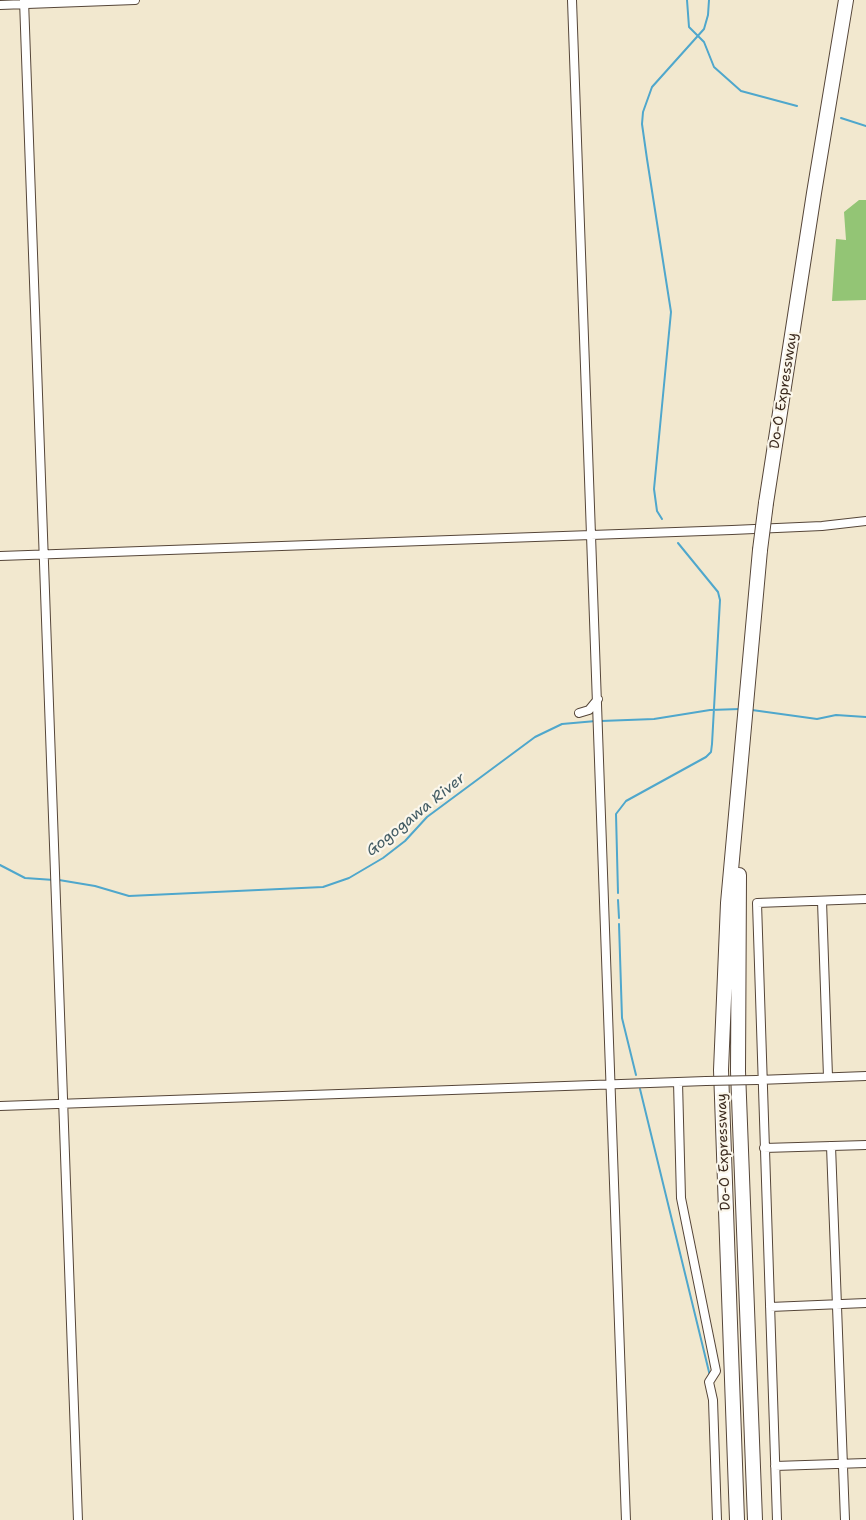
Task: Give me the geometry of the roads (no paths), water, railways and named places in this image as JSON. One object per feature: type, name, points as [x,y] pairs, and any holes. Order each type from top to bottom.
[{"type":"highway","name":"Do-O Expressway","points":[[737,1520],[721,1070],[726,941],[760,550],[814,193],[846,0]]},
{"type":"highway","name":"Do-O Expressway","points":[[740,784],[738,1071],[755,1520]]},
{"type":"street","points":[[0,5],[24,2],[135,0]]},
{"type":"street","points":[[572,0],[599,714],[626,1520]]},
{"type":"street","points":[[24,2],[78,1520]]},
{"type":"street","points":[[0,556],[822,526],[866,521]]},
{"type":"street","points":[[579,713],[588,710],[598,699]]},
{"type":"street","points":[[777,1520],[764,1148],[759,1080],[757,903],[866,899]]},
{"type":"street","points":[[822,901],[828,1077]]},
{"type":"street","points":[[0,1106],[866,1076]]},
{"type":"street","points":[[678,1082],[681,1198],[716,1371],[710,1377],[713,1400],[717,1520]]},
{"type":"street","points":[[764,1148],[866,1145]]},
{"type":"street","points":[[831,1146],[845,1520]]},
{"type":"street","points":[[770,1307],[866,1304]]},
{"type":"street","points":[[775,1466],[866,1463]]},
{"type":"waterway","points":[[687,0],[689,27],[704,42],[714,67],[741,91],[797,106]]},
{"type":"waterway","points":[[662,519],[657,511],[654,489],[671,312],[642,124],[643,112],[652,87],[704,29],[708,15],[709,0]]},
{"type":"waterway","points":[[841,118],[866,126]]},
{"type":"waterway","points":[[618,893],[616,814],[626,801],[706,757],[711,752],[720,600],[718,592],[678,543]]},
{"type":"waterway","name":"Gogogawa River","points":[[601,721],[654,719],[710,710],[740,709]]},
{"type":"waterway","name":"Gogogawa River","points":[[752,710],[817,719],[836,715],[866,717]]},
{"type":"waterway","name":"Gogogawa River","points":[[59,880],[95,886],[129,896],[323,887],[349,878],[383,858],[405,841],[427,817],[535,737],[562,724],[596,721]]},
{"type":"waterway","name":"Gogogawa River","points":[[0,865],[25,878],[54,880]]},
{"type":"waterway","points":[[618,900],[619,918]]},
{"type":"waterway","points":[[619,924],[622,1018],[636,1075]]},
{"type":"waterway","points":[[640,1089],[710,1376]]}]
